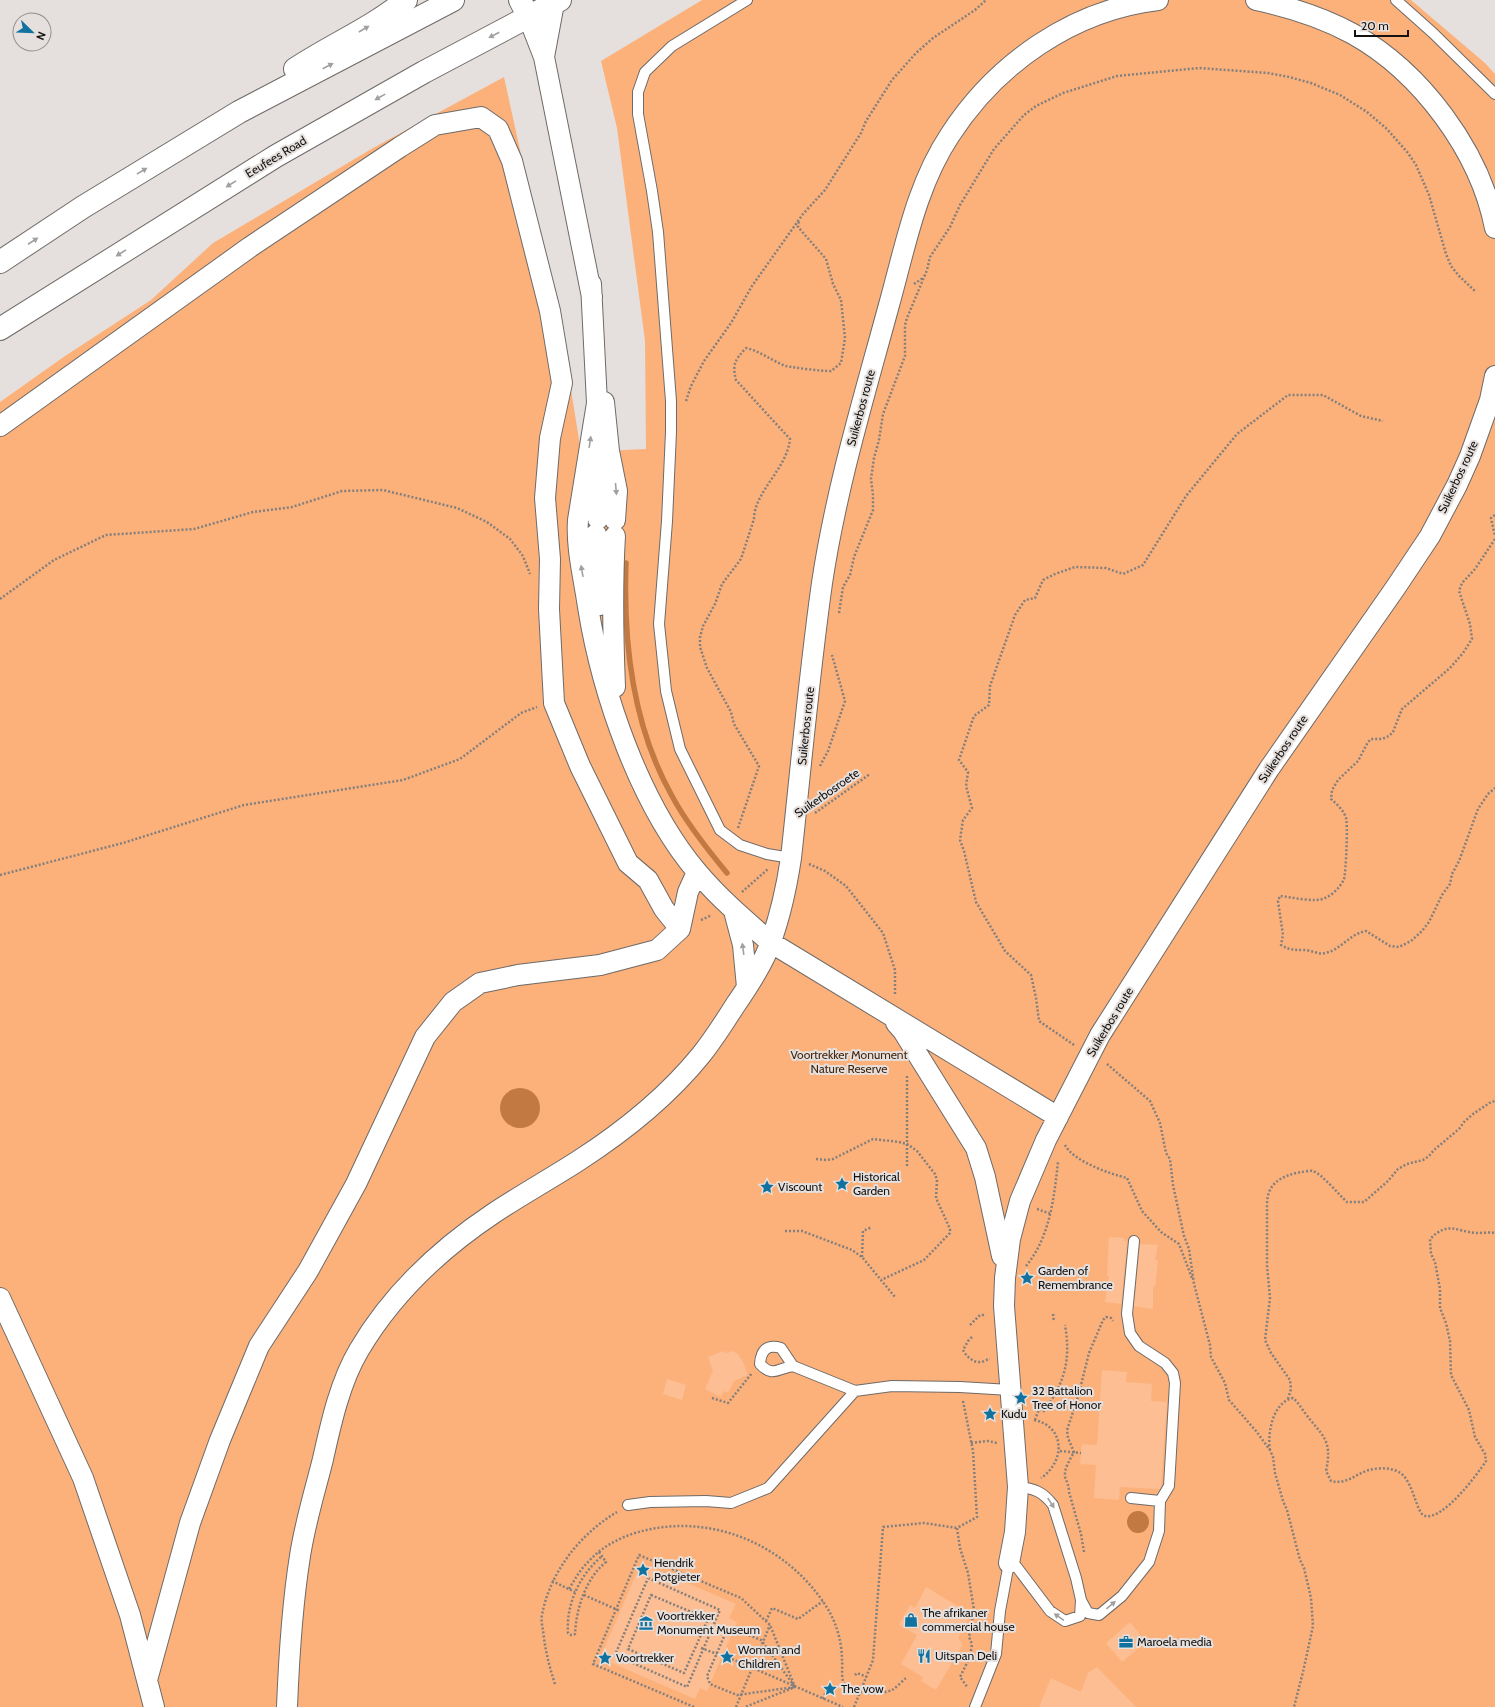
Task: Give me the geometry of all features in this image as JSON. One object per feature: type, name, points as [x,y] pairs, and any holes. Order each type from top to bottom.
[{"type":"main road","points":[[239,112],[273,83],[321,52],[390,13],[406,0]]},
{"type":"main road","points":[[0,262],[83,207],[239,112],[453,0]]},
{"type":"main road","name":"Eeufees Road","points":[[0,329],[276,156],[424,72],[524,8],[556,1]]},
{"type":"street","name":"Suikerbos route","points":[[287,1707],[294,1600],[300,1553],[329,1435],[342,1390],[358,1351],[408,1284],[447,1248],[492,1215],[586,1155],[622,1130],[660,1098],[700,1056],[747,987],[765,955],[785,894],[793,859],[822,582],[837,502],[911,225],[921,192],[933,164],[948,137],[968,110],[999,75],[1019,58],[1064,29],[1132,4],[1158,0]]},
{"type":"street","points":[[1256,0],[1305,12],[1347,31],[1378,50],[1411,79],[1441,114],[1458,138],[1484,189],[1495,228]]},
{"type":"street","points":[[544,57],[556,1]]},
{"type":"street","points":[[524,8],[544,57],[591,284],[609,451],[617,491],[606,527],[612,576],[612,630],[617,717]]},
{"type":"street","points":[[0,426],[250,247],[435,125],[481,117],[498,128],[512,161],[550,311],[562,383],[550,438],[545,498],[550,559],[550,615],[554,703],[580,766],[628,863],[648,880],[664,909],[680,929]]},
{"type":"street","points":[[591,284],[597,403],[578,520],[577,538],[594,644],[630,757],[654,808],[680,850],[697,872],[737,902],[770,942],[888,1006],[1058,1117]]},
{"type":"street","name":"Suikerbos route","points":[[1005,1278],[1014,1220],[1020,1201],[1046,1140],[1100,1035],[1191,890],[1270,769],[1430,536],[1457,485],[1470,456],[1490,400],[1495,376]]},
{"type":"street","points":[[147,1680],[190,1523],[220,1440],[259,1346],[308,1271],[356,1184],[425,1038],[452,1002],[480,983],[518,975],[600,965],[657,950],[680,929],[688,892],[697,872]]},
{"type":"street","points":[[737,902],[747,987]]},
{"type":"street","points":[[888,1006],[976,1148],[994,1213],[1002,1250],[1005,1278],[1005,1334],[1018,1487],[1015,1532],[1009,1563]]},
{"type":"street","points":[[0,1298],[82,1478],[130,1615],[154,1707]]},
{"type":"lane","points":[[747,0],[672,46],[645,72],[638,92],[638,114],[658,232],[670,393],[671,432],[667,521],[659,624],[666,691],[680,749],[720,830],[740,845],[767,854],[793,859]]},
{"type":"lane","points":[[1396,0],[1433,33],[1495,94]]},
{"type":"lane","points":[[1018,1487],[1037,1490],[1045,1495],[1053,1505],[1076,1578],[1081,1600],[1088,1613],[1099,1615],[1122,1596],[1150,1562],[1159,1531],[1160,1501],[1169,1486],[1175,1383],[1173,1373],[1165,1364],[1138,1346],[1130,1333],[1127,1314],[1134,1240]]},
{"type":"lane","points":[[793,1366],[781,1348],[774,1346],[763,1351],[760,1364],[763,1368],[772,1372],[785,1367],[793,1366],[855,1391],[892,1386],[960,1387],[1010,1390]]},
{"type":"lane","points":[[628,1506],[650,1502],[731,1503],[768,1488],[855,1391]]},
{"type":"lane","points":[[1131,1498],[1160,1501]]},
{"type":"lane","points":[[977,1704],[996,1654],[1000,1611],[1009,1563],[1016,1566],[1050,1611],[1065,1621],[1080,1616],[1081,1600]]},
{"type":"path","points":[[671,432],[678,420],[691,386],[704,361],[731,323],[752,286],[799,220],[825,190],[861,134],[866,121],[901,68],[933,38],[975,10],[986,0]]},
{"type":"path","points":[[838,616],[843,587],[850,575],[854,556],[873,510],[871,479],[874,458],[880,440],[883,414],[905,356],[906,318],[927,270],[930,258],[950,227],[960,205],[994,149],[1024,115],[1046,100],[1078,87],[1117,76],[1199,68],[1268,73],[1289,77],[1311,83],[1340,95],[1367,112],[1387,129],[1408,153],[1416,165],[1429,195],[1451,266],[1475,291]]},
{"type":"path","points":[[734,840],[759,766],[734,724],[731,712],[707,668],[700,647],[700,637],[703,626],[715,604],[722,584],[741,559],[754,519],[757,502],[771,483],[789,450],[790,439],[736,380],[734,364],[746,348],[754,350],[788,366],[830,371],[841,363],[844,338],[840,300],[833,284],[826,259],[798,228],[799,220]]},
{"type":"path","points":[[1077,1047],[1039,1021],[1031,975],[1005,950],[976,902],[960,840],[963,820],[972,808],[966,786],[968,772],[959,760],[974,716],[989,705],[990,686],[1016,615],[1025,600],[1035,598],[1043,580],[1055,574],[1075,568],[1106,568],[1124,574],[1143,565],[1186,496],[1237,434],[1288,395],[1323,395],[1361,416],[1383,421]]},
{"type":"path","points":[[0,599],[54,560],[106,535],[194,529],[253,512],[292,507],[342,491],[383,490],[457,508],[486,522],[510,539],[523,556],[532,579]]},
{"type":"path","points":[[1495,515],[1491,518],[1495,538],[1475,569],[1462,583],[1459,591],[1470,624],[1472,639],[1463,653],[1450,668],[1402,709],[1393,732],[1389,736],[1382,739],[1371,739],[1358,761],[1338,780],[1332,790],[1331,799],[1346,817],[1348,825],[1346,872],[1344,880],[1337,889],[1325,899],[1314,900],[1280,896],[1278,901],[1283,935],[1280,945],[1293,951],[1305,950],[1325,953],[1338,947],[1348,938],[1359,932],[1366,931],[1390,946],[1399,947],[1411,941],[1429,922],[1436,910],[1442,895],[1450,884],[1452,874],[1459,861],[1478,810],[1488,794],[1495,788]]},
{"type":"path","points":[[819,773],[845,701],[831,650]]},
{"type":"path","points":[[0,875],[122,843],[244,805],[403,780],[460,759],[521,713],[554,703]]},
{"type":"path","name":"Suikerbosroete","points":[[815,807],[813,814],[870,774]]},
{"type":"path","points":[[737,902],[793,859],[825,872],[846,886],[883,933],[895,970],[888,1006]]},
{"type":"path","points":[[1105,1063],[1150,1101],[1160,1123],[1166,1153],[1170,1159],[1173,1186],[1211,1357],[1225,1383],[1229,1400],[1270,1450]]},
{"type":"path","points":[[907,1069],[907,1166]]},
{"type":"path","points":[[1294,1707],[1304,1672],[1312,1632],[1311,1598],[1288,1510],[1280,1492],[1275,1474],[1273,1457],[1268,1439],[1274,1414],[1288,1399],[1291,1389],[1290,1380],[1271,1353],[1265,1340],[1270,1298],[1267,1265],[1267,1197],[1277,1180],[1287,1175],[1312,1170],[1322,1176],[1347,1202],[1364,1202],[1388,1181],[1398,1169],[1407,1164],[1423,1160],[1429,1156],[1473,1114],[1495,1101]]},
{"type":"path","points":[[1058,1117],[1065,1146],[1084,1161],[1105,1172],[1127,1178],[1142,1211],[1160,1232],[1179,1244],[1194,1284]]},
{"type":"path","points":[[816,1159],[833,1159],[873,1139],[907,1144],[917,1151],[934,1174],[937,1180],[936,1198],[950,1229],[950,1233],[924,1260],[881,1280]]},
{"type":"path","points":[[1024,1268],[1033,1257],[1049,1220],[1053,1203],[1059,1157],[1054,1145],[1046,1140]]},
{"type":"path","points":[[862,1257],[863,1231],[872,1227]]},
{"type":"path","points":[[1288,1399],[1293,1398],[1324,1436],[1328,1449],[1326,1471],[1331,1481],[1338,1483],[1349,1480],[1369,1470],[1386,1468],[1399,1472],[1406,1478],[1420,1513],[1426,1516],[1434,1515],[1452,1503],[1477,1476],[1486,1461],[1485,1454],[1475,1437],[1469,1410],[1451,1375],[1450,1341],[1440,1308],[1440,1289],[1435,1262],[1431,1254],[1430,1239],[1438,1231],[1447,1228],[1461,1229],[1476,1233],[1495,1233]]},
{"type":"path","points":[[785,1230],[802,1231],[843,1245],[862,1257],[895,1297]]},
{"type":"path","points":[[1052,1314],[1054,1322]]},
{"type":"path","points":[[970,1325],[980,1315]]},
{"type":"path","points":[[1074,1452],[1068,1438],[1067,1430],[1078,1397],[1089,1353],[1106,1317],[1111,1318],[1116,1324]]},
{"type":"path","points":[[1035,1420],[1039,1409],[1044,1411],[1057,1394],[1063,1378],[1068,1348],[1065,1325]]},
{"type":"path","points":[[972,1337],[963,1350],[965,1356],[981,1362],[986,1359]]},
{"type":"path","points":[[712,1398],[728,1403],[751,1374],[763,1368]]},
{"type":"path","points":[[854,1707],[873,1660],[883,1526],[924,1523],[957,1528],[977,1517],[971,1443],[960,1387]]},
{"type":"path","points":[[1029,1420],[1035,1420],[1048,1426],[1053,1433],[1060,1451],[1054,1466],[1048,1473],[1037,1479]]},
{"type":"path","points":[[971,1443],[988,1441],[999,1444]]},
{"type":"path","points":[[1060,1451],[1081,1453]]},
{"type":"path","points":[[1074,1452],[1065,1469],[1085,1559]]},
{"type":"path","points":[[555,1684],[545,1650],[541,1616],[552,1581],[570,1552],[607,1519],[628,1506]]},
{"type":"path","points":[[569,1589],[579,1572],[599,1552],[610,1544],[641,1530],[672,1525],[699,1526],[715,1529],[742,1537],[776,1555],[794,1568],[809,1583],[822,1601],[836,1627],[842,1655],[842,1681],[846,1687],[860,1693],[892,1690],[906,1678]]},
{"type":"path","points":[[957,1528],[960,1548],[968,1573],[974,1610],[969,1637],[972,1644],[970,1657],[960,1677],[977,1704]]},
{"type":"path","points":[[599,1552],[602,1556],[606,1562],[593,1576],[578,1610],[575,1634],[571,1635],[568,1633],[568,1624],[570,1608],[575,1592],[588,1570],[602,1556]]},
{"type":"path","points":[[694,1707],[593,1664],[640,1555],[741,1598],[770,1625],[795,1687]]},
{"type":"path","points":[[648,1578],[720,1610],[702,1648],[687,1687],[615,1655],[648,1578]]},
{"type":"path","points":[[552,1581],[575,1592]]},
{"type":"path","points":[[584,1595],[620,1611]]},
{"type":"path","points":[[651,1595],[708,1619],[684,1673],[628,1649],[651,1595]]},
{"type":"path","points":[[766,1621],[772,1608],[798,1619],[822,1601]]},
{"type":"path","points":[[736,1707],[770,1625]]},
{"type":"path","points":[[734,1629],[761,1640],[795,1687],[737,1695],[710,1684],[707,1676],[726,1632],[734,1629]]},
{"type":"path","points":[[702,1648],[717,1654]]},
{"type":"path","points":[[732,1659],[843,1707]]},
{"type":"path","points":[[855,1675],[857,1673],[867,1677]]},
{"type":"path","points":[[745,1707],[795,1687]]},
{"type":"path","points":[[822,1699],[827,1689]]},
{"type":"green space","name":"Voortrekker Monument Nature Reserve","points":[[702,0],[1411,0],[1485,63],[1495,74],[1495,1707],[0,1707],[0,402],[65,356],[151,300],[213,243],[373,148],[504,77],[566,359],[581,452],[646,449],[645,341],[617,128],[601,61]]},
{"type":"shaded area","points":[[516,1088],[524,1088],[531,1091],[537,1097],[540,1108],[537,1119],[531,1125],[524,1128],[516,1128],[509,1125],[503,1119],[500,1112],[500,1104],[503,1097],[509,1091]]},
{"type":"shaded area","points":[[1134,1511],[1142,1511],[1149,1518],[1149,1526],[1142,1533],[1134,1533],[1127,1526],[1127,1518]]},
{"type":"building","points":[[1109,1237],[1124,1238],[1124,1241],[1127,1241],[1121,1304],[1105,1302],[1109,1276],[1107,1276]]},
{"type":"building","points":[[1140,1244],[1158,1245],[1155,1260],[1158,1260],[1155,1287],[1153,1286],[1153,1309],[1134,1306]]},
{"type":"building","points":[[723,1351],[727,1353],[733,1351],[738,1354],[748,1375],[734,1381],[728,1393],[724,1391],[721,1397],[705,1389],[713,1371],[708,1357]]},
{"type":"building","points":[[1102,1370],[1127,1372],[1126,1382],[1152,1384],[1151,1401],[1167,1402],[1160,1489],[1120,1487],[1119,1500],[1094,1498],[1096,1465],[1080,1464],[1082,1444],[1097,1445]]},
{"type":"building","points":[[667,1379],[686,1385],[682,1400],[663,1394]]},
{"type":"building","points":[[641,1563],[736,1604],[729,1618],[737,1622],[707,1691],[700,1688],[695,1699],[600,1658]]},
{"type":"building","points":[[926,1587],[971,1614],[958,1638],[963,1644],[936,1690],[921,1681],[923,1677],[901,1664],[917,1635],[899,1625],[910,1605],[915,1608]]},
{"type":"building","name":"Maroela media","points":[[1130,1622],[1146,1642],[1122,1662],[1106,1643]]},
{"type":"building","points":[[1097,1667],[1136,1707],[1039,1707],[1051,1678],[1081,1692],[1088,1673]]},
{"type":"waterway","points":[[626,563],[625,593],[629,653],[639,712],[648,741],[658,769],[672,796],[698,836],[727,873]]},
{"type":"place","name":"Historical Garden","points":[[842,1184]]},
{"type":"place","name":"Viscount","points":[[767,1187]]},
{"type":"place","name":"Garden of Remembrance","points":[[1027,1278]]},
{"type":"place","name":"32 Battalion Tree of Honor","points":[[1021,1398]]},
{"type":"place","name":"Kudu","points":[[990,1414]]},
{"type":"place","name":"Hendrik Potgieter","points":[[643,1570]]},
{"type":"place","name":"The afrikaner commercial house","points":[[911,1620]]},
{"type":"place","name":"Voortrekker Monument Museum","points":[[646,1623]]},
{"type":"place","name":"Maroela media","points":[[1126,1642]]},
{"type":"place","name":"Uitspan Deli","points":[[924,1656]]},
{"type":"place","name":"Woman and Children","points":[[727,1657]]},
{"type":"place","name":"Voortrekker","points":[[605,1658]]},
{"type":"place","name":"The vow","points":[[830,1689]]}]
